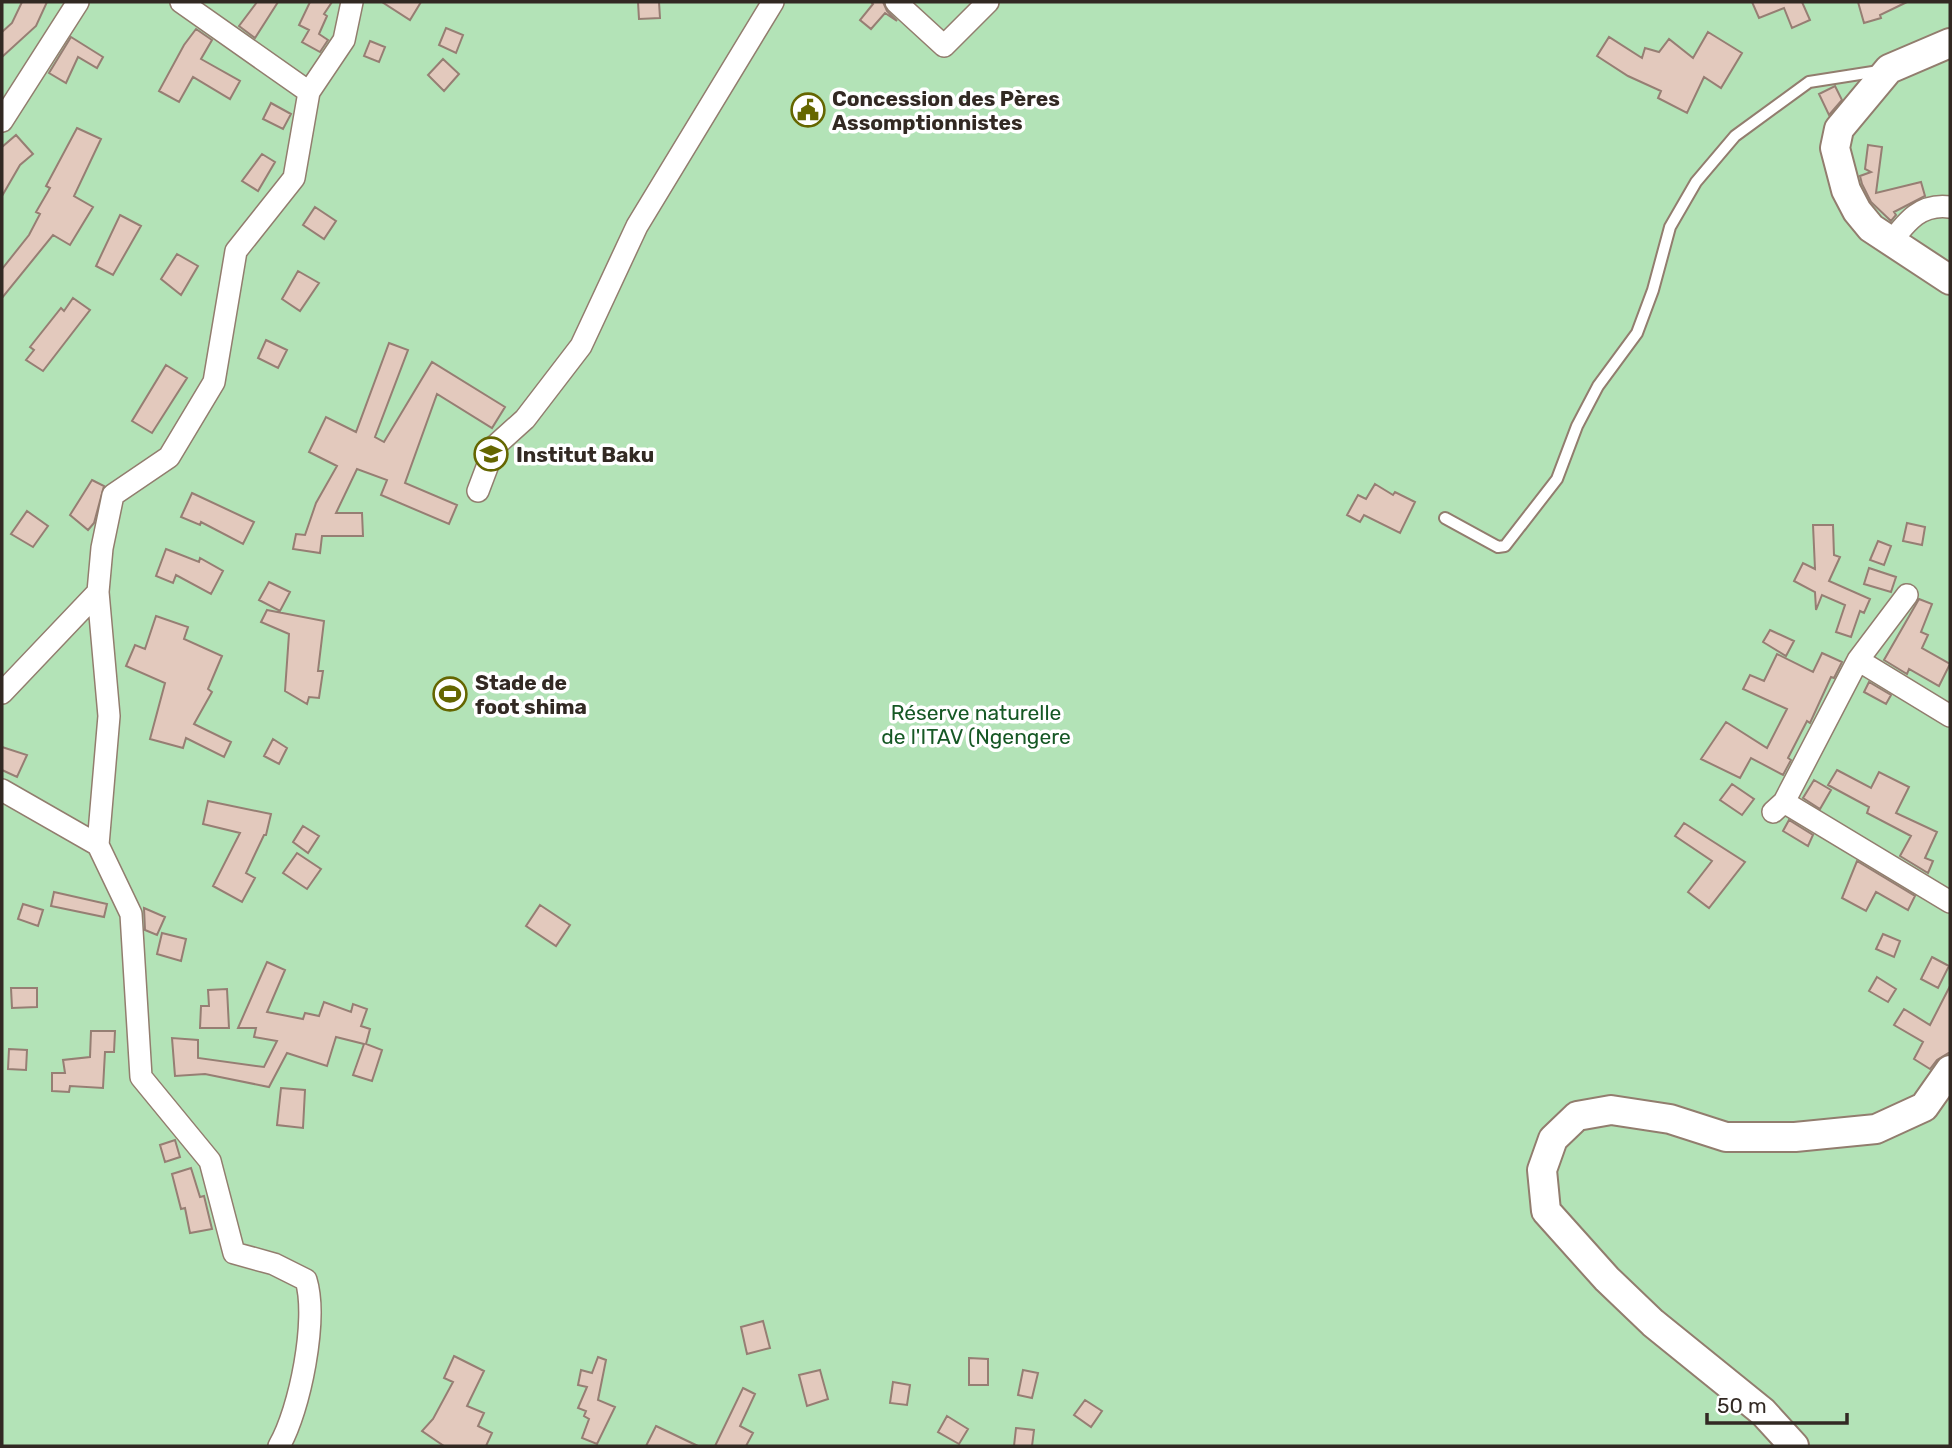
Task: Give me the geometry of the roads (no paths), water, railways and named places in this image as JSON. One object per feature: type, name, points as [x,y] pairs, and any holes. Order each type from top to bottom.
[{"type":"street","points":[[2,121],[78,2]]},
{"type":"street","points":[[181,2],[309,92]]},
{"type":"street","points":[[279,1446],[300,1391],[306,1340],[312,1320],[312,1299],[306,1280],[274,1264],[234,1253],[210,1161],[141,1077],[131,914],[98,845],[109,716],[98,592],[102,548],[113,495],[169,457],[214,383],[236,251],[294,178],[309,92],[344,40],[352,2]]},
{"type":"street","points":[[478,491],[495,446],[525,419],[580,346],[637,226],[773,2]]},
{"type":"street","points":[[896,2],[944,46],[988,2]]},
{"type":"street","points":[[1950,43],[1889,69],[1839,129],[1835,148],[1846,190],[1857,211],[1871,228],[1950,279]]},
{"type":"street","points":[[1891,242],[1908,220],[1925,209],[1938,205],[1950,207]]},
{"type":"street","points":[[2,693],[98,592]]},
{"type":"street","points":[[1907,596],[1858,660],[1778,807],[1950,902]]},
{"type":"street","points":[[1858,660],[1950,716]]},
{"type":"street","points":[[2,790],[98,845]]},
{"type":"street","points":[[1794,1446],[1763,1412],[1653,1323],[1607,1279],[1546,1212],[1542,1170],[1553,1139],[1577,1116],[1611,1110],[1670,1119],[1726,1137],[1795,1137],[1876,1129],[1924,1107],[1950,1070]]},
{"type":"lane","points":[[1445,518],[1498,547],[1505,546],[1544,497],[1557,479],[1577,426],[1598,386],[1637,333],[1670,227],[1696,182],[1735,136],[1809,82],[1889,69]]},
{"type":"place","name":"Concession des Pères Assomptionnistes","points":[[808,110]]},
{"type":"place","name":"Institut Baku","points":[[491,454]]},
{"type":"place","name":"Stade de foot shima","points":[[450,694]]},
{"type":"park label","name":"Réserve naturelle de l'ITAV (Ngengere","points":[[976,724]]}]
